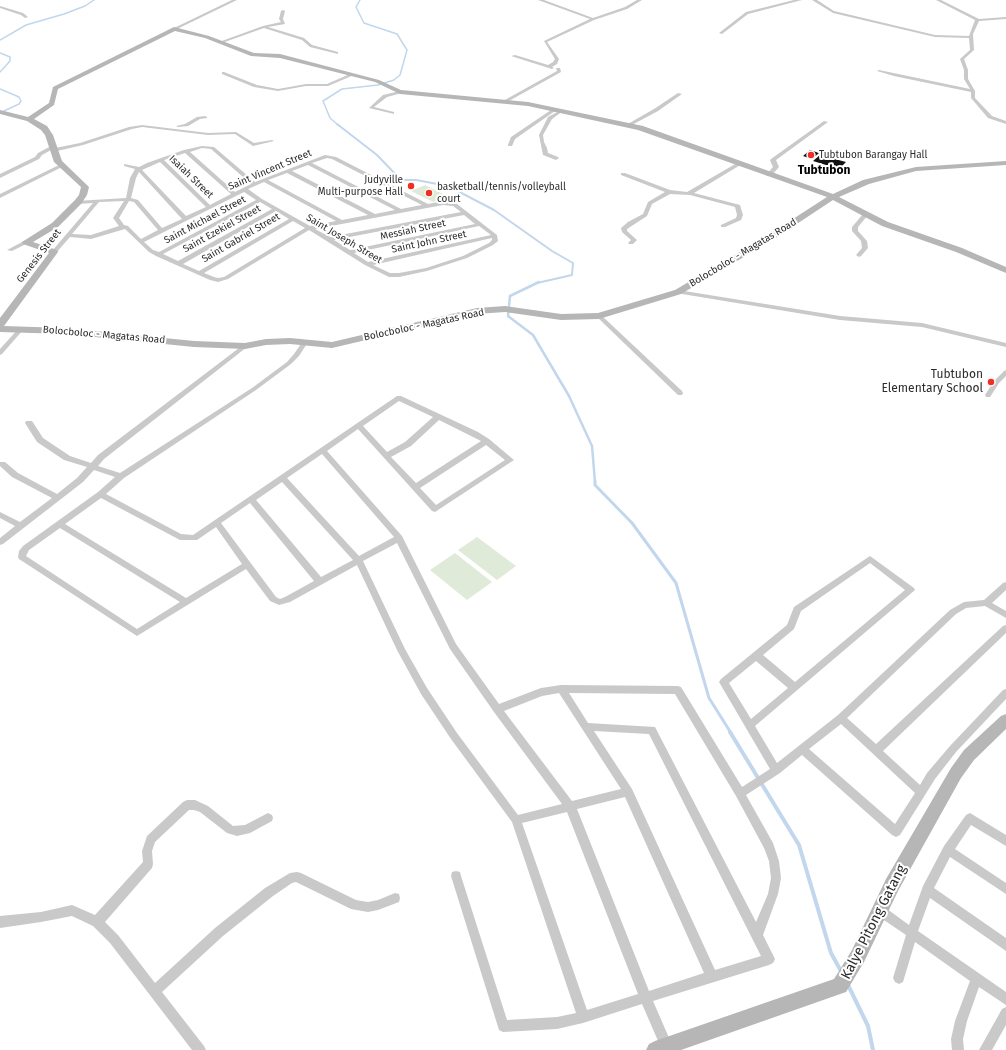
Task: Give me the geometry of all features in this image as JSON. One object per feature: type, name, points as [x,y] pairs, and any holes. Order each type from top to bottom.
[{"type":"street","points":[[28,119],[52,104],[55,88],[235,0]]},
{"type":"street","points":[[540,0],[593,19]]},
{"type":"street","points":[[548,67],[555,63],[557,59],[552,50],[545,44],[546,41],[593,19],[626,8],[640,0]]},
{"type":"street","points":[[721,32],[747,13],[800,0]]},
{"type":"street","points":[[814,0],[833,12],[935,36],[970,37]]},
{"type":"street","points":[[938,0],[979,20],[1006,18]]},
{"type":"street","points":[[0,7],[22,14],[26,17]]},
{"type":"street","points":[[221,42],[264,27],[284,23],[281,19],[283,11]]},
{"type":"street","points":[[979,20],[976,21],[970,37],[972,50],[962,59],[966,70],[966,80],[973,91],[973,98],[984,112],[996,120],[1006,123]]},
{"type":"street","points":[[264,27],[303,40],[311,46],[337,53]]},
{"type":"street","points":[[174,29],[221,42],[253,55],[280,56],[383,84],[400,92]]},
{"type":"street","points":[[505,100],[558,71],[558,69],[513,56]]},
{"type":"street","points":[[879,71],[973,91]]},
{"type":"street","points":[[224,73],[256,86],[278,90],[306,85],[328,85],[352,75]]},
{"type":"street","points":[[392,113],[371,108],[385,96],[400,92],[505,100],[628,125],[660,134],[769,175],[796,183],[833,197],[865,215],[1006,270]]},
{"type":"street","points":[[628,125],[656,110],[680,94]]},
{"type":"street","points":[[510,145],[513,138],[558,110]]},
{"type":"street","points":[[556,158],[545,154],[545,148],[541,135],[550,118],[558,110]]},
{"type":"street","points":[[0,112],[28,119],[44,128],[49,135],[56,158],[61,166],[84,185],[85,191],[78,202],[50,228],[10,250]]},
{"type":"street","points":[[163,127],[186,125],[199,118],[205,118]]},
{"type":"street","points":[[769,175],[776,167],[773,160],[826,122]]},
{"type":"street","points":[[0,176],[37,158],[40,154],[53,149],[81,144],[142,126],[163,127],[208,134],[236,133],[253,145],[272,141]]},
{"type":"street","points":[[122,227],[116,218],[128,199],[132,178],[139,169],[186,151],[202,147],[212,148],[254,184]]},
{"type":"street","points":[[186,151],[234,194]]},
{"type":"street","name":"Saint Vincent Street","points":[[141,242],[254,184],[325,157],[334,158],[428,206]]},
{"type":"street","name":"Isaiah Street","points":[[161,160],[209,207]]},
{"type":"street","name":"Bolocboloc - Magatas Road","points":[[0,329],[65,331],[194,344],[245,346],[266,342],[305,342],[332,345],[462,315],[509,309],[561,317],[599,316],[678,292],[768,239],[833,197],[866,182],[916,169],[1006,162]]},
{"type":"street","points":[[308,163],[400,211]]},
{"type":"street","points":[[623,174],[669,192],[685,195],[740,164]]},
{"type":"street","points":[[126,165],[139,169],[185,219]]},
{"type":"street","points":[[0,196],[61,166]]},
{"type":"street","points":[[287,171],[374,216]]},
{"type":"street","points":[[264,180],[341,222]]},
{"type":"street","name":"Saint Joseph Street","points":[[244,189],[276,210],[329,239],[367,264],[389,275],[399,275],[413,272],[465,257],[491,244],[495,241],[495,236]]},
{"type":"street","points":[[631,243],[634,240],[624,231],[624,228],[645,215],[650,202],[669,192]]},
{"type":"street","points":[[690,193],[738,206],[740,215],[739,220],[722,226]]},
{"type":"street","points":[[78,202],[128,199],[138,202],[162,231]]},
{"type":"street","name":"Saint Michael Street","points":[[158,255],[260,200]]},
{"type":"street","name":"Genesis Street","points":[[0,325],[54,252],[97,201]]},
{"type":"street","points":[[68,235],[91,237],[122,227],[128,227],[141,242],[158,255],[215,280],[226,278],[309,228],[428,206],[450,203],[466,213],[495,236]]},
{"type":"street","name":"Saint Ezekiel Street","points":[[178,264],[276,210]]},
{"type":"street","points":[[329,239],[466,213]]},
{"type":"street","points":[[859,255],[865,248],[864,241],[855,231],[855,227],[865,215]]},
{"type":"street","name":"Saint Gabriel Street","points":[[199,273],[293,219]]},
{"type":"street","name":"Messiah Street","points":[[349,252],[481,224]]},
{"type":"street","name":"Saint John Street","points":[[367,264],[495,236]]},
{"type":"street","points":[[26,242],[54,252]]},
{"type":"street","points":[[678,292],[840,318],[922,326],[1006,346]]},
{"type":"street","points":[[599,316],[680,393]]},
{"type":"street","points":[[0,353],[20,329]]},
{"type":"street","points":[[248,564],[137,633],[22,558],[23,551],[26,548],[101,494],[121,476],[254,389],[289,363],[297,355],[305,342]]},
{"type":"street","points":[[0,542],[80,480],[92,466],[245,346]]},
{"type":"street","points":[[988,395],[996,382],[1006,372]]},
{"type":"street","points":[[101,494],[184,538],[194,538],[399,398],[439,416],[486,441],[510,460],[435,509],[359,426]]},
{"type":"street","points":[[387,456],[408,444],[439,416]]},
{"type":"street","points":[[29,423],[40,440],[67,458],[121,476]]},
{"type":"street","points":[[415,486],[486,441]]},
{"type":"street","points":[[323,451],[399,538],[453,646],[497,709],[571,808],[646,999],[661,1048]]},
{"type":"street","points":[[2,464],[15,475],[57,497]]},
{"type":"street","points":[[283,478],[359,561],[401,650],[424,691],[454,736],[516,820],[583,1017]]},
{"type":"street","points":[[251,499],[320,582]]},
{"type":"street","points":[[0,515],[21,526]]},
{"type":"street","points":[[217,523],[276,601],[287,600],[399,538]]},
{"type":"street","points":[[60,524],[186,602]]},
{"type":"street","points":[[750,725],[911,590],[870,559],[797,609],[791,627],[724,682],[776,770]]},
{"type":"street","points":[[986,603],[1006,585]]},
{"type":"street","points":[[740,793],[776,770],[841,718],[953,612],[964,605],[986,603],[1006,615]]},
{"type":"street","points":[[876,751],[1006,628]]},
{"type":"street","points":[[756,655],[794,688]]},
{"type":"street","points":[[497,709],[541,692],[561,689],[678,690],[740,793],[769,846],[774,861],[776,878],[773,894],[757,935]]},
{"type":"street","points":[[561,689],[628,792],[712,977]]},
{"type":"street","points":[[802,750],[896,832],[920,791],[953,749],[1006,693]]},
{"type":"street","points":[[841,718],[920,791]]},
{"type":"street","name":"Kalye Pitong Gatang","points":[[661,1048],[840,986],[852,968],[879,910],[932,812],[956,773],[969,755],[1006,720]]},
{"type":"street","points":[[456,876],[503,1026],[557,1023],[583,1017],[646,999],[769,959],[652,730],[586,727]]},
{"type":"street","points":[[516,820],[571,808],[628,792]]},
{"type":"street","points":[[97,922],[148,864],[147,851],[152,839],[187,805],[195,805],[204,809],[231,830],[237,831],[246,830],[268,818]]},
{"type":"street","points":[[898,978],[927,890],[948,850],[970,818],[1006,841]]},
{"type":"street","points":[[948,850],[1006,889]]},
{"type":"street","points":[[154,991],[219,932],[290,878],[297,876],[314,886],[355,905],[368,907],[378,905],[394,898]]},
{"type":"street","points":[[927,890],[1006,945]]},
{"type":"street","points":[[0,922],[42,917],[72,910],[97,922],[114,939],[200,1050]]},
{"type":"street","points":[[879,910],[1006,999]]},
{"type":"street","points":[[958,1050],[957,1039],[961,1021],[977,978]]},
{"type":"street","points":[[984,1050],[1006,1012]]},
{"type":"green space","name":"basketball/tennis/volleyball court","points":[[425,185],[447,196],[433,202],[411,191]]},
{"type":"green space","points":[[477,537],[516,566],[497,580],[458,550]]},
{"type":"green space","points":[[455,553],[492,582],[467,600],[430,570]]},
{"type":"building","name":"Tubtubon Barangay Hall","points":[[810,150],[819,153],[812,159],[803,156]]},
{"type":"building","points":[[820,155],[846,162],[839,169],[813,161]]},
{"type":"waterway","points":[[0,40],[26,25],[64,14],[85,6],[94,0]]},
{"type":"waterway","points":[[338,125],[330,118],[323,101],[342,89],[378,85],[394,80],[400,75],[407,50],[397,34],[364,23],[356,7],[360,0]]},
{"type":"waterway","points":[[0,53],[10,57],[10,61],[0,72]]},
{"type":"waterway","points":[[0,89],[19,97],[21,101],[19,104],[4,111]]},
{"type":"waterway","points":[[337,124],[377,155],[401,180],[416,180],[448,186],[494,210],[552,251],[573,263],[572,275],[537,283]]},
{"type":"waterway","points":[[539,282],[510,296],[508,316],[533,335],[569,396],[592,446],[595,482]]},
{"type":"waterway","points":[[595,482],[595,485],[632,523],[676,583],[709,698],[731,733]]},
{"type":"waterway","points":[[730,732],[799,845],[831,953],[842,973]]},
{"type":"waterway","points":[[848,985],[868,1026],[873,1050]]},
{"type":"place","name":"Tubtubon Barangay Hall","points":[[811,155]]},
{"type":"place","name":"Judyville Multi-purpose Hall","points":[[411,186]]},
{"type":"place","name":"basketball/tennis/volleyball court","points":[[429,193]]},
{"type":"place","name":"Tubtubon Elementary School","points":[[991,382]]},
{"type":"district","name":"Tubtubon","points":[[824,171]]}]
